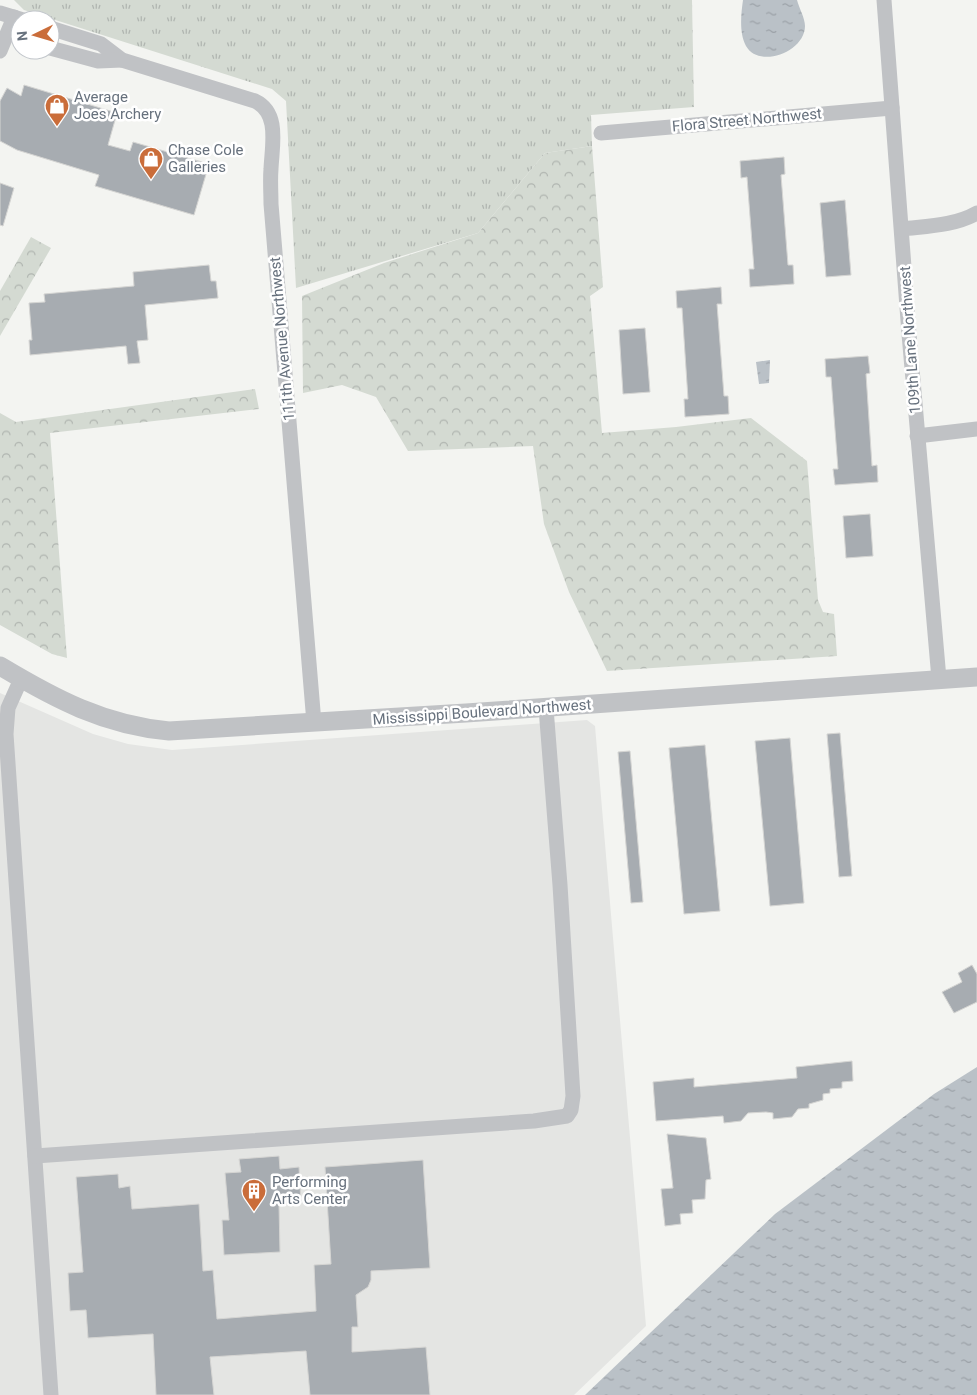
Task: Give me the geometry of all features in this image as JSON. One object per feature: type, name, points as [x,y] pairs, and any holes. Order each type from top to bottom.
[{"type":"street","name":"109th Lane Northwest","points":[[884,0],[917,436],[939,679]]},
{"type":"street","name":"111th Avenue Northwest","points":[[60,31],[101,44],[122,60],[255,101],[263,105],[271,117],[274,135],[271,171],[272,214],[314,723]]},
{"type":"street","points":[[0,51],[9,37]]},
{"type":"street","name":"111th Avenue Northwest","points":[[60,51],[98,62],[122,60]]},
{"type":"street","name":"Flora Street Northwest","points":[[601,133],[892,108]]},
{"type":"street","points":[[902,229],[952,223],[967,219],[977,213]]},
{"type":"street","points":[[917,436],[977,429]]},
{"type":"street","name":"Mississippi Boulevard Northwest","points":[[0,666],[89,714],[138,728],[187,732],[977,677]]},
{"type":"street","points":[[21,679],[8,708],[6,734],[51,1395]]},
{"type":"street","points":[[35,1156],[534,1121],[567,1116],[571,1110],[573,1096],[560,885],[546,708]]},
{"type":"shaded area","points":[[0,693],[93,734],[128,744],[172,750],[587,720],[595,726],[646,1326],[574,1395],[0,1395]]},
{"type":"green space","points":[[14,0],[692,0],[694,107],[591,115],[592,146],[545,153],[478,233],[296,288],[286,101],[272,89],[60,21],[60,10],[24,10]]},
{"type":"green space","points":[[592,146],[603,287],[590,296],[602,433],[751,418],[807,461],[818,600],[823,612],[834,614],[837,656],[607,671],[569,592],[544,524],[533,446],[408,451],[376,397],[342,385],[303,393],[302,296],[384,263],[478,233],[545,153]]},
{"type":"green space","points":[[31,237],[51,248],[0,336],[0,291]]},
{"type":"green space","points":[[255,389],[259,409],[50,433],[67,658],[52,654],[0,625],[0,413],[16,422]]},
{"type":"water","points":[[743,0],[797,0],[805,26],[803,35],[798,43],[790,50],[770,57],[752,53],[746,46],[742,35],[741,17]]},
{"type":"water","points":[[770,360],[769,383],[759,384],[756,362]]},
{"type":"water","points":[[977,1067],[977,1395],[585,1395],[775,1214],[934,1094]]},
{"type":"building","points":[[24,85],[117,113],[108,145],[130,151],[133,142],[209,164],[194,215],[95,186],[99,175],[17,150],[0,141],[0,101],[7,88],[21,96]]},
{"type":"building","points":[[784,157],[785,174],[781,175],[788,265],[793,265],[794,284],[750,287],[749,269],[754,269],[747,177],[741,178],[740,161]]},
{"type":"building","points":[[0,183],[14,188],[3,226],[0,225]]},
{"type":"building","points":[[845,200],[851,275],[826,277],[820,203]]},
{"type":"building","points":[[209,265],[211,281],[216,281],[218,298],[145,305],[148,340],[137,341],[140,363],[128,364],[126,346],[30,355],[29,340],[32,340],[29,303],[45,302],[44,294],[134,286],[133,272]]},
{"type":"building","points":[[721,287],[722,304],[717,304],[724,396],[728,396],[729,414],[685,417],[684,399],[688,399],[682,308],[677,308],[676,291]]},
{"type":"building","points":[[645,328],[650,392],[623,394],[619,330]]},
{"type":"building","points":[[868,356],[870,373],[866,374],[872,466],[877,465],[878,482],[835,485],[833,469],[838,469],[831,377],[826,377],[825,359]]},
{"type":"building","points":[[870,514],[873,556],[846,558],[843,516]]},
{"type":"building","points":[[840,733],[852,876],[839,877],[827,734]]},
{"type":"building","points":[[790,738],[804,903],[770,906],[755,741]]},
{"type":"building","points":[[705,745],[720,911],[684,914],[669,748]]},
{"type":"building","points":[[630,751],[643,902],[631,903],[618,752]]},
{"type":"building","points":[[972,965],[977,974],[977,1002],[954,1013],[942,992],[962,982],[958,973]]},
{"type":"building","points":[[852,1061],[853,1081],[842,1082],[842,1088],[830,1089],[830,1093],[823,1094],[823,1100],[809,1104],[809,1108],[798,1109],[792,1117],[773,1119],[773,1113],[766,1112],[748,1113],[741,1121],[724,1123],[723,1116],[656,1121],[653,1082],[694,1078],[694,1087],[797,1078],[796,1067]]},
{"type":"building","points":[[667,1134],[706,1138],[711,1179],[706,1180],[705,1199],[692,1200],[693,1213],[680,1214],[681,1224],[665,1226],[661,1189],[673,1188]]},
{"type":"building","name":"Performing Arts Center","points":[[279,1156],[280,1169],[299,1167],[301,1204],[279,1205],[280,1252],[224,1255],[222,1220],[229,1220],[225,1173],[241,1172],[239,1159]]},
{"type":"building","points":[[423,1160],[430,1268],[371,1271],[371,1280],[368,1287],[356,1295],[358,1327],[352,1327],[352,1352],[426,1347],[430,1395],[310,1395],[306,1351],[210,1357],[214,1395],[156,1395],[153,1334],[88,1338],[86,1310],[70,1311],[68,1273],[83,1272],[76,1177],[118,1174],[119,1188],[130,1186],[132,1209],[199,1204],[203,1271],[213,1270],[217,1319],[316,1311],[314,1265],[331,1264],[325,1167]]},
{"type":"place","name":"Average Joes Archery","points":[[57,127]]},
{"type":"place","name":"Chase Cole Galleries","points":[[151,180]]},
{"type":"place","name":"Performing Arts Center","points":[[254,1212]]}]
